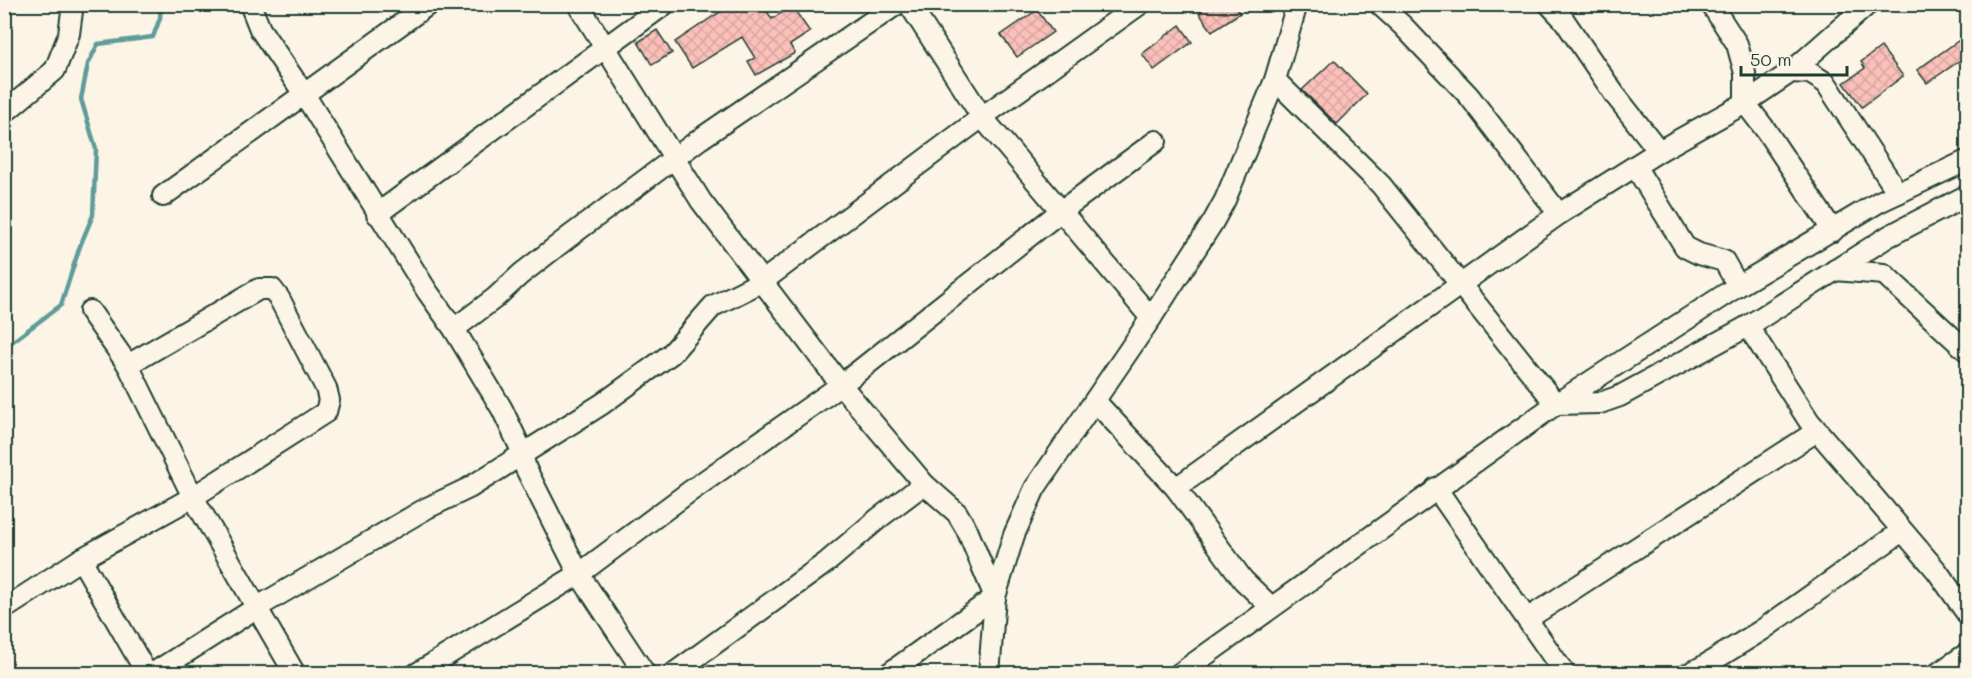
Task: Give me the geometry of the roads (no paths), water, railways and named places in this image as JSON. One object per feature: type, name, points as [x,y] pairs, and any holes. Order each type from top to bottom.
[{"type":"street","points":[[4,113],[55,70],[69,34],[73,4]]},
{"type":"street","points":[[250,4],[260,29],[304,94],[377,214],[454,329],[502,409],[522,454],[526,469],[579,574],[645,674]]},
{"type":"street","points":[[163,196],[429,4]]},
{"type":"street","points":[[578,4],[701,201],[841,385],[924,484],[957,513],[968,530],[995,597]]},
{"type":"street","points":[[377,214],[665,4]]},
{"type":"street","points":[[454,329],[495,298],[561,242],[700,140],[897,4]]},
{"type":"street","points":[[909,4],[982,117],[1151,318]]},
{"type":"street","points":[[152,674],[256,608],[427,508],[469,488],[586,416],[671,354],[713,306],[764,281],[982,117],[1140,4]]},
{"type":"street","points":[[989,674],[995,597],[1014,535],[1035,488],[1151,318],[1225,200],[1275,80],[1297,4]]},
{"type":"street","points":[[1379,4],[1469,96],[1559,214]]},
{"type":"street","points":[[1549,4],[1564,21],[1615,95],[1659,151]]},
{"type":"street","points":[[1711,4],[1737,44],[1745,73],[1745,103],[1833,231]]},
{"type":"street","points":[[1176,488],[1559,214],[1659,151],[1745,103],[1791,72],[1868,4]]},
{"type":"street","points":[[1791,72],[1810,73],[1826,83],[1898,193]]},
{"type":"street","points":[[1275,80],[1381,185],[1556,404]]},
{"type":"street","points":[[416,674],[579,574],[689,492],[841,385],[1061,211],[1156,141]]},
{"type":"street","points":[[1180,673],[1556,404],[1738,286],[1898,193],[1968,160]]},
{"type":"street","points":[[1635,166],[1685,246],[1699,254],[1724,261],[1738,286]]},
{"type":"street","points":[[1556,404],[1600,403],[1620,396],[1748,326],[1889,236],[1968,195]]},
{"type":"street","points":[[1884,274],[1889,236]]},
{"type":"street","points":[[1835,270],[1884,274],[1968,352]]},
{"type":"street","points":[[4,609],[81,559],[193,497],[326,411],[329,400],[326,388],[279,298],[272,289],[259,289],[128,365]]},
{"type":"street","points":[[90,311],[128,365],[193,497],[295,674]]},
{"type":"street","points":[[1748,326],[1817,430],[1937,571],[1968,615]]},
{"type":"street","points":[[1095,401],[1176,488],[1243,580],[1270,607]]},
{"type":"street","points":[[1527,619],[1817,430]]},
{"type":"street","points":[[673,674],[827,562],[924,484]]},
{"type":"street","points":[[1436,488],[1565,674]]},
{"type":"street","points":[[1688,674],[1762,630],[1902,531]]},
{"type":"street","points":[[81,559],[147,674]]},
{"type":"street","points":[[888,674],[995,597]]},
{"type":"street","points":[[1937,674],[1968,653]]},
{"type":"waterway","points":[[4,348],[61,305],[80,246],[93,215],[96,149],[81,99],[88,64],[98,44],[153,37],[160,18],[161,4]]}]
